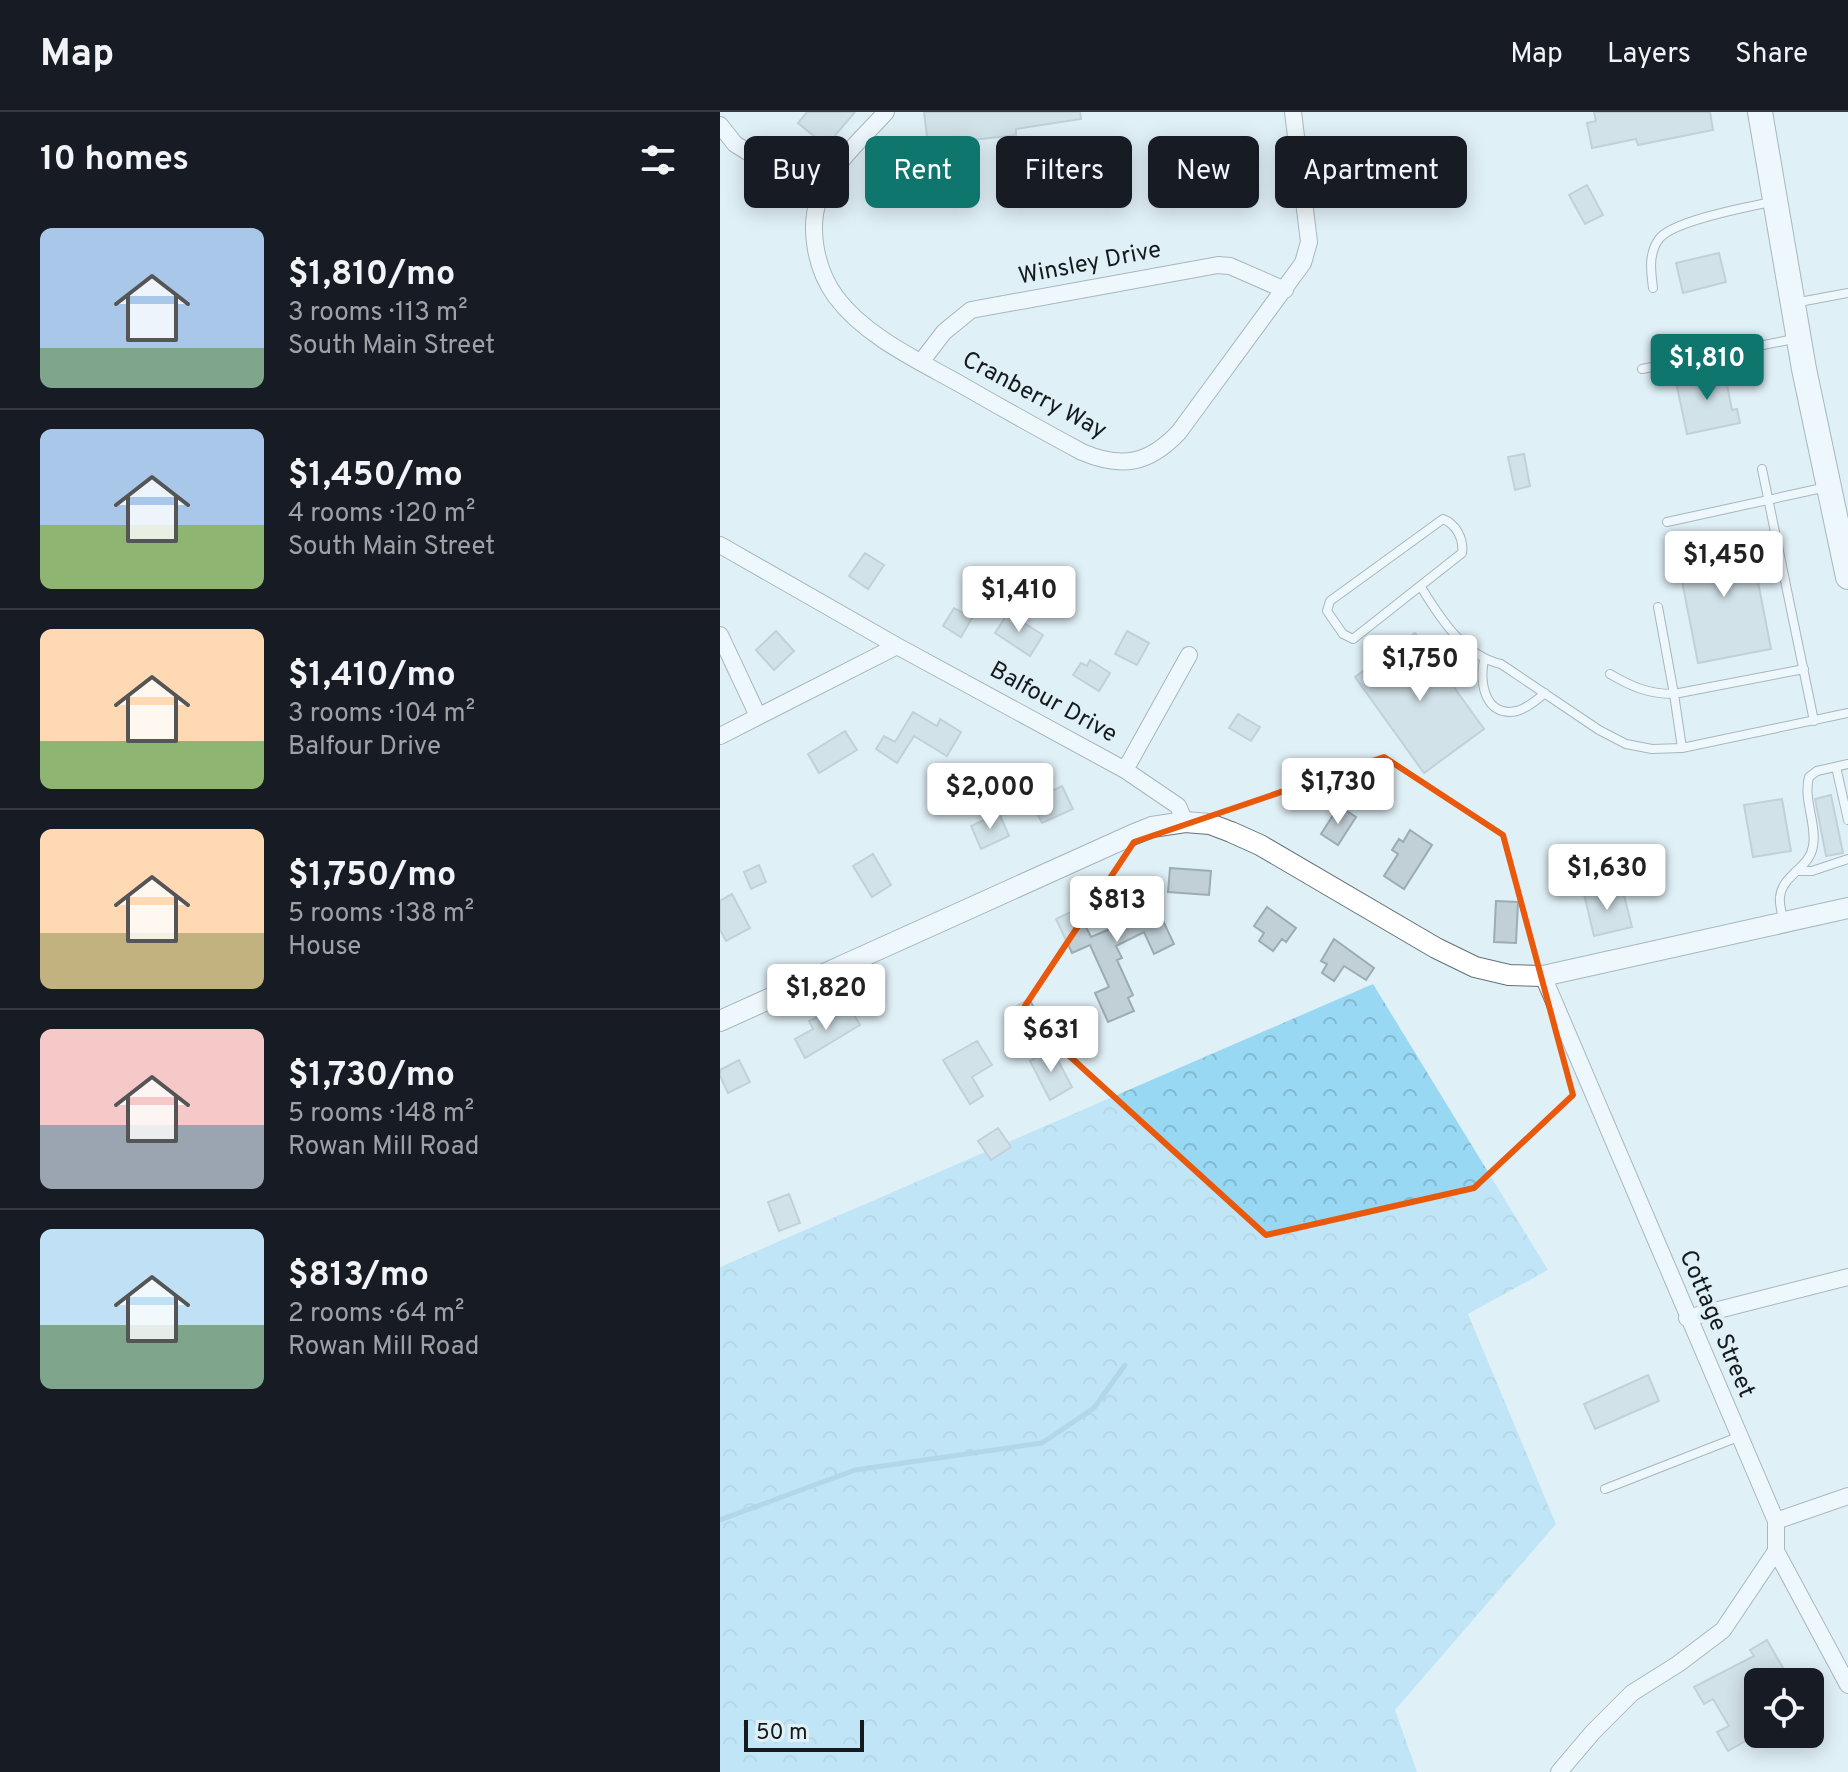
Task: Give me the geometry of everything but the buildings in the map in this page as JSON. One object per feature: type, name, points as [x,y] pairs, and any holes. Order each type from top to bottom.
[{"type":"main road","points":[[1760,112],[1799,338],[1848,577]]},
{"type":"street","points":[[849,154],[886,112]]},
{"type":"street","name":"Cranberry Way","points":[[816,208],[815,245],[825,279],[849,311],[883,339],[1082,452],[1111,462],[1140,460],[1166,446],[1179,432],[1303,263],[1309,242],[1293,112]]},
{"type":"street","points":[[720,125],[735,144],[744,150]]},
{"type":"street","name":"Winsley Drive","points":[[921,362],[944,332],[971,310],[1218,265],[1230,266],[1285,290]]},
{"type":"street","name":"Balfour Drive","points":[[720,545],[1125,770],[1178,806],[1185,822]]},
{"type":"street","points":[[720,635],[758,716]]},
{"type":"street","points":[[720,736],[897,646]]},
{"type":"street","points":[[1125,770],[1189,655]]},
{"type":"street","points":[[720,1021],[1132,835],[1152,827],[1185,822],[1210,824],[1260,845],[1436,948],[1475,967],[1509,975],[1543,976],[1848,908]]},
{"type":"street","name":"Cottage Street","points":[[1543,976],[1776,1521],[1776,1551],[1848,1685]]},
{"type":"street","points":[[1687,1318],[1848,1277]]},
{"type":"street","points":[[1776,1521],[1848,1496]]},
{"type":"street","points":[[1559,1772],[1632,1693],[1723,1630],[1776,1551]]},
{"type":"lane","points":[[1653,288],[1649,265],[1659,239],[1675,228],[1775,200]]},
{"type":"lane","points":[[1793,303],[1848,293]]},
{"type":"lane","points":[[1642,369],[1799,338]]},
{"type":"lane","points":[[1762,469],[1814,721]]},
{"type":"lane","points":[[1667,522],[1829,486]]},
{"type":"lane","points":[[1443,519],[1450,522],[1463,542],[1462,553],[1421,587],[1353,639],[1343,634],[1327,611],[1330,601],[1443,519]]},
{"type":"lane","points":[[1421,587],[1439,616],[1484,660],[1501,664],[1599,730],[1626,744],[1652,749],[1682,748],[1848,713]]},
{"type":"lane","points":[[1658,607],[1682,748]]},
{"type":"lane","points":[[1484,660],[1481,675],[1484,692],[1492,704],[1504,711],[1517,711],[1545,693]]},
{"type":"lane","points":[[1610,674],[1640,690],[1674,694],[1804,669]]},
{"type":"lane","points":[[1784,923],[1779,899],[1783,883],[1805,862],[1813,846],[1806,787],[1809,777],[1817,771],[1848,764]]},
{"type":"lane","points":[[1836,767],[1848,820]]},
{"type":"lane","points":[[1796,871],[1812,871],[1848,859]]},
{"type":"lane","points":[[1605,1489],[1738,1437]]},
{"type":"highlighted area","points":[[1384,757],[1503,835],[1573,1095],[1474,1188],[1266,1235],[1021,1012],[1134,842]]},
{"type":"green space","points":[[1373,984],[1548,1270],[1468,1314],[1556,1524],[1395,1710],[1417,1772],[720,1772],[720,1267]]},
{"type":"waterway","points":[[720,1520],[855,1470],[1042,1443],[1094,1408],[1125,1365]]}]
